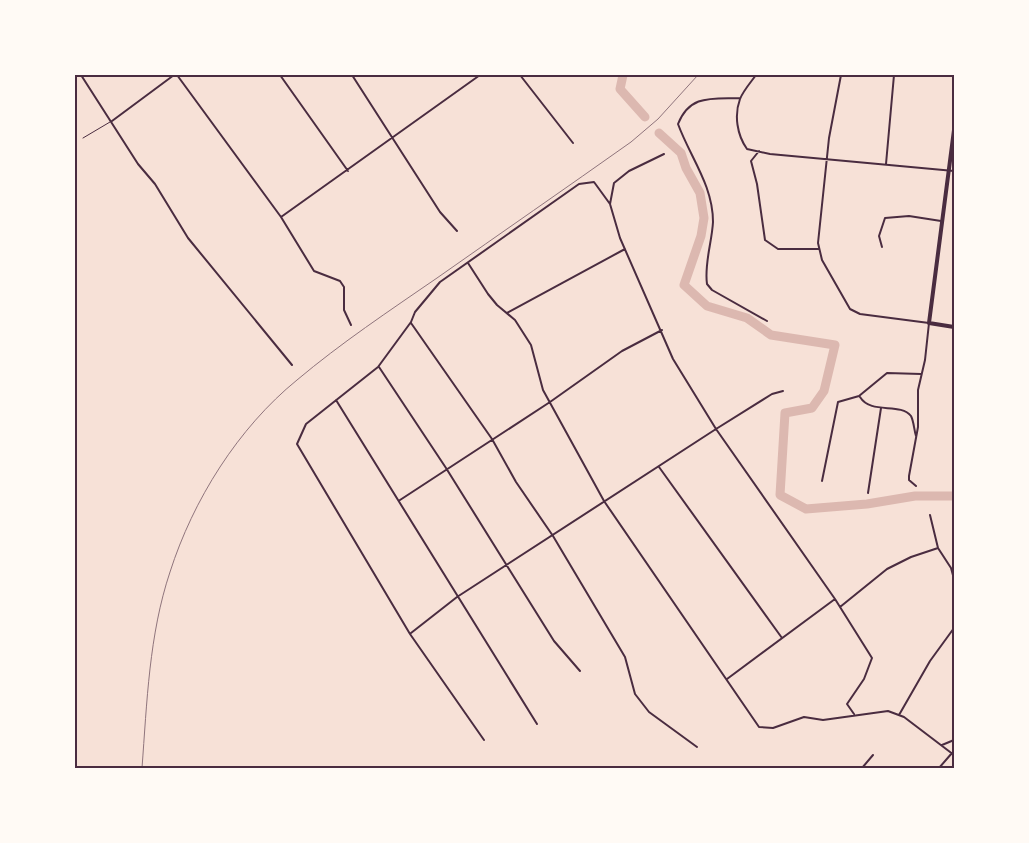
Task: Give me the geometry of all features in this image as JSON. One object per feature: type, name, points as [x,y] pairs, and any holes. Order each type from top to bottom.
[{"type":"main road","points":[[954,130],[929,323],[954,327]]},
{"type":"street","points":[[81,75],[138,164],[155,184],[188,238],[292,365]]},
{"type":"street","points":[[111,121],[176,75],[281,216],[314,271],[340,281],[344,287],[344,310],[350,325]]},
{"type":"street","points":[[280,75],[348,171]]},
{"type":"street","points":[[352,75],[440,212],[457,231]]},
{"type":"street","points":[[281,216],[348,171],[480,75]]},
{"type":"street","points":[[520,75],[573,143]]},
{"type":"street","points":[[756,75],[740,98],[737,123],[740,139],[747,149],[954,172]]},
{"type":"street","points":[[841,75],[821,198],[819,249],[847,305],[854,312],[929,323],[925,360],[921,374],[916,436],[909,476],[909,480],[916,486]]},
{"type":"street","points":[[886,164],[894,75]]},
{"type":"street","points":[[740,98],[705,99],[693,104],[683,111],[678,124],[686,146],[697,162],[712,207],[713,222],[708,284],[712,290],[767,321]]},
{"type":"street","points":[[759,151],[750,160],[757,184],[765,240],[778,249],[819,249]]},
{"type":"street","points":[[610,204],[614,183],[629,171],[664,154]]},
{"type":"street","points":[[484,740],[410,634],[297,444],[306,424],[378,367],[411,322],[415,312],[440,282],[579,184],[594,182],[610,204],[625,249],[674,359],[716,429],[835,599],[872,658],[864,679],[847,704],[854,714]]},
{"type":"street","points":[[882,247],[879,236],[885,218],[909,216],[942,221]]},
{"type":"street","points":[[507,313],[625,249]]},
{"type":"street","points":[[468,262],[488,294],[515,320],[531,345],[543,390],[604,501],[759,727],[773,728],[804,717],[823,720],[854,714],[888,711],[900,715],[953,754],[939,768]]},
{"type":"street","points":[[411,322],[492,439],[516,482],[553,536],[624,657],[635,694],[649,712],[697,746]]},
{"type":"street","points":[[400,500],[446,468],[550,402],[622,351],[662,330]]},
{"type":"street","points":[[378,367],[446,468],[554,641],[580,671]]},
{"type":"street","points":[[822,481],[838,402],[859,396],[892,371],[921,374]]},
{"type":"street","points":[[410,634],[457,597],[604,501],[772,394],[783,391]]},
{"type":"street","points":[[859,396],[867,404],[897,410],[910,415],[916,436]]},
{"type":"street","points":[[336,400],[400,500],[457,597],[537,724]]},
{"type":"street","points":[[868,493],[881,408]]},
{"type":"street","points":[[659,467],[782,638]]},
{"type":"street","points":[[930,516],[938,548],[951,568],[954,579]]},
{"type":"street","points":[[840,607],[887,569],[911,557],[938,548]]},
{"type":"street","points":[[727,679],[835,599]]},
{"type":"street","points":[[900,715],[930,661],[954,628]]},
{"type":"street","points":[[942,745],[954,740]]},
{"type":"street","points":[[862,768],[873,755]]},
{"type":"lane","points":[[83,138],[111,121]]},
{"type":"waterway","points":[[623,75],[620,89],[645,117]]},
{"type":"waterway","points":[[659,133],[681,153],[686,168],[700,193],[704,218],[701,236],[684,285],[707,306],[747,318],[771,335],[835,345],[824,391],[812,408],[785,413],[780,495],[806,509],[867,504],[915,496],[954,496]]},
{"type":"railway","points":[[142,768],[153,644],[157,620],[170,572],[191,518],[220,467],[237,443],[276,399],[314,366],[631,142],[658,119],[698,75]]}]
